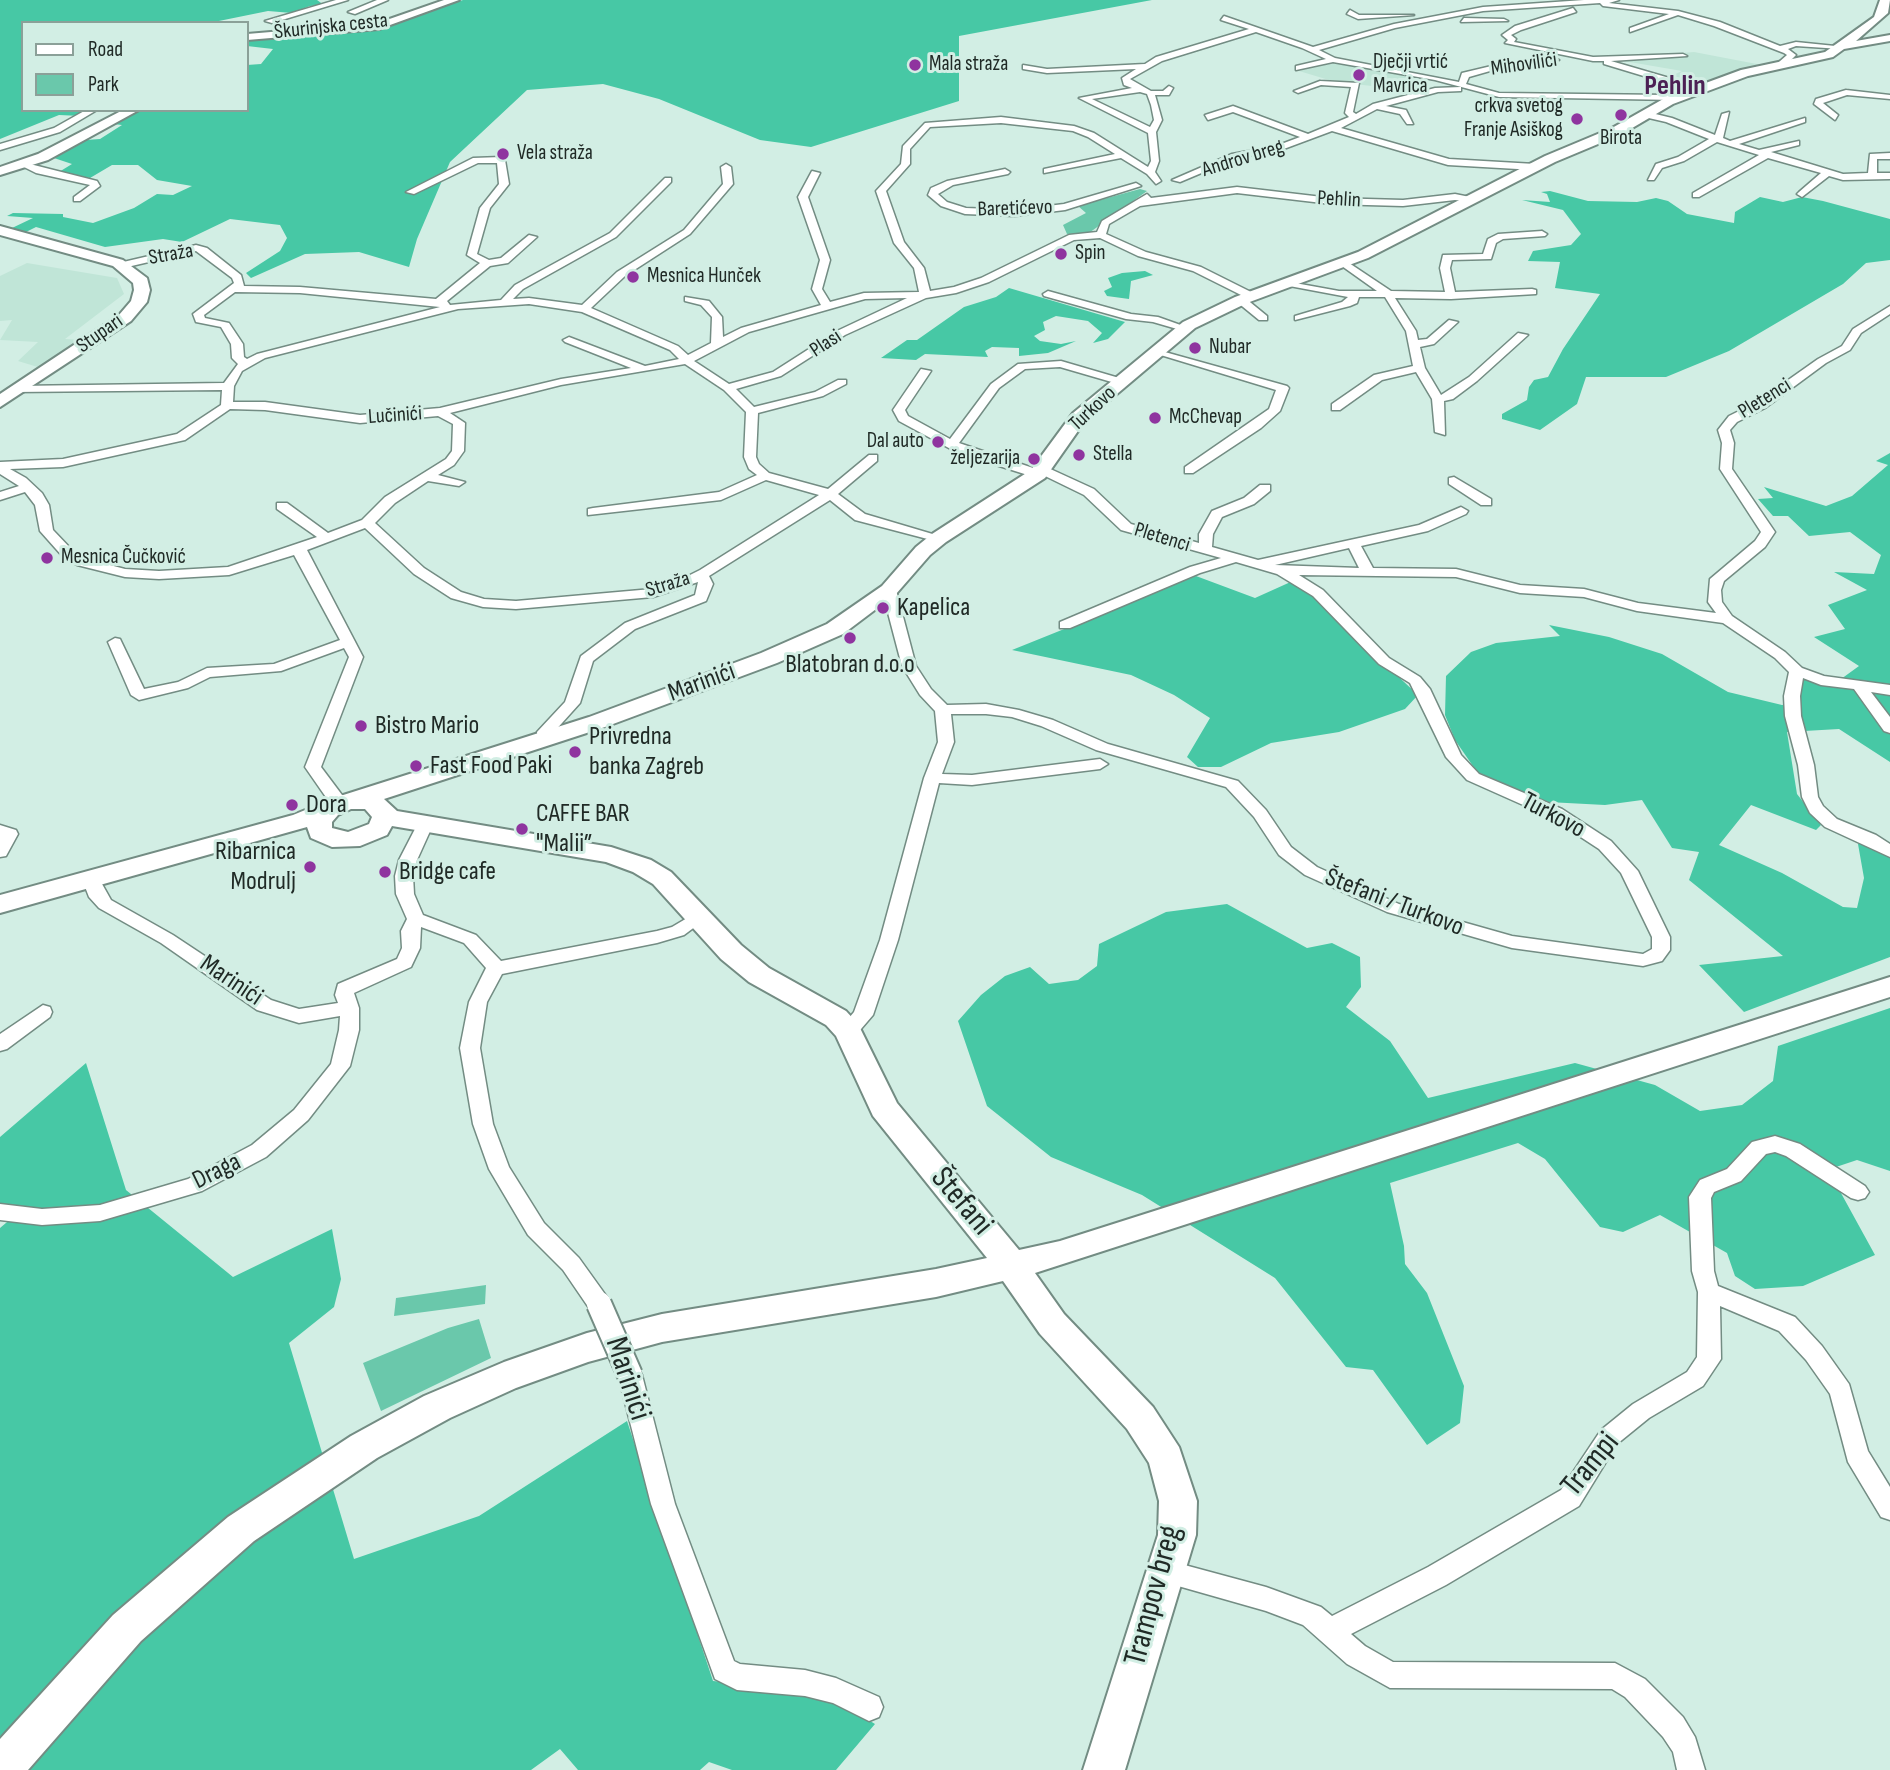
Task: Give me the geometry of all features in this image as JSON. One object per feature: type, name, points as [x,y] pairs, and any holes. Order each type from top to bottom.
[{"type":"main road","name":"Škurinjska cesta","points":[[248,37],[379,26],[454,0]]},
{"type":"main road","name":"Pehlin","points":[[1413,229],[1535,167],[1617,131],[1674,97],[1745,73],[1816,59],[1842,46],[1886,15],[1885,0]]},
{"type":"main road","name":"Pehlin","points":[[1842,46],[1890,38]]},
{"type":"main road","points":[[0,171],[25,164],[106,118],[126,112]]},
{"type":"main road","name":"Turkovo","points":[[769,658],[835,629],[889,590],[923,551],[939,538],[1040,472],[1079,417],[1184,328],[1246,298],[1343,262],[1413,229]]},
{"type":"main road","points":[[0,230],[123,265]]},
{"type":"main road","name":"Stupari","points":[[0,402],[134,309],[142,295],[141,281],[123,265]]},
{"type":"main road","name":"Marinići","points":[[337,811],[769,658]]},
{"type":"main road","name":"Marinići","points":[[380,821],[391,800],[436,775]]},
{"type":"main road","name":"Marinići","points":[[0,904],[372,802],[380,821]]},
{"type":"main road","name":"Marinići","points":[[337,811],[341,841],[380,821],[611,855],[642,866],[662,878],[699,917]]},
{"type":"main road","name":"Štefani","points":[[699,917],[731,952],[759,975],[836,1018],[848,1031],[884,1108],[982,1226],[1039,1307],[1089,1365]]},
{"type":"main road","points":[[1,1770],[127,1628],[241,1529],[364,1447],[437,1407],[504,1377],[587,1348],[662,1328],[952,1279],[1060,1254],[1890,987]]},
{"type":"main road","points":[[952,1279],[976,1254],[982,1242],[982,1226]]},
{"type":"main road","points":[[1039,1307],[1050,1272],[1060,1254]]},
{"type":"main road","name":"Trampov breg","points":[[1089,1365],[1140,1418],[1166,1458],[1178,1501],[1177,1535],[1104,1770]]},
{"type":"street","points":[[269,21],[344,0]]},
{"type":"street","points":[[352,12],[384,0]]},
{"type":"street","name":"Mihovilići","points":[[1312,50],[1394,26],[1446,16],[1513,5],[1615,0]]},
{"type":"street","name":"Mihovilići","points":[[1506,35],[1523,25],[1593,3],[1678,13],[1717,23],[1781,48],[1796,44],[1842,46]]},
{"type":"street","name":"Mihovilići","points":[[1350,12],[1354,17],[1446,16],[1462,20],[1504,21]]},
{"type":"street","points":[[1633,30],[1678,13]]},
{"type":"street","name":"Mihovilići","points":[[1224,18],[1333,60],[1507,96],[1589,95]]},
{"type":"street","points":[[1026,67],[1047,71],[1144,66],[1254,30]]},
{"type":"street","name":"Mihovilići","points":[[1496,34],[1506,35],[1512,40],[1509,43],[1518,47],[1593,59],[1677,81],[1688,87],[1674,97]]},
{"type":"street","points":[[1781,48],[1792,55],[1783,62],[1785,64]]},
{"type":"street","name":"Mihovilići","points":[[1462,85],[1465,75],[1504,65],[1683,56]]},
{"type":"street","name":"Mihovilići","points":[[1299,68],[1333,60]]},
{"type":"street","points":[[1144,66],[1125,81],[1147,91],[1158,120],[1152,132],[1160,183]]},
{"type":"street","points":[[1298,91],[1325,83],[1356,85],[1349,113],[1355,117]]},
{"type":"street","name":"Androv breg","points":[[1160,183],[1235,156],[1279,148],[1331,128],[1376,106],[1448,84],[1474,89]]},
{"type":"street","points":[[1152,132],[1083,98],[1147,91],[1166,93],[1169,88]]},
{"type":"street","points":[[1835,117],[1818,104],[1819,101],[1846,92],[1890,97]]},
{"type":"street","name":"Pehlin","points":[[1589,95],[1674,97]]},
{"type":"street","points":[[1376,106],[1404,112],[1410,122]]},
{"type":"street","name":"Androv breg","points":[[1208,117],[1233,109],[1308,137]]},
{"type":"street","points":[[0,147],[57,130],[89,112]]},
{"type":"street","points":[[1643,114],[1669,120],[1730,144],[1828,172],[1858,178],[1872,175],[1890,176]]},
{"type":"street","points":[[1651,178],[1659,166],[1681,159],[1712,138],[1719,137],[1723,115]]},
{"type":"street","points":[[1730,144],[1802,120]]},
{"type":"street","points":[[923,295],[925,289],[919,268],[899,243],[881,191],[905,164],[906,148],[928,125],[989,121],[1074,129],[1091,135],[1160,183]]},
{"type":"street","points":[[988,136],[992,125],[989,121]]},
{"type":"street","points":[[1331,128],[1451,162],[1535,167]]},
{"type":"street","points":[[1696,195],[1765,153],[1796,142]]},
{"type":"street","points":[[1451,148],[1446,153],[1451,162],[1467,173]]},
{"type":"street","name":"Baretićevo","points":[[1047,171],[1122,155]]},
{"type":"street","points":[[1872,175],[1873,156],[1890,156]]},
{"type":"street","points":[[411,192],[476,160],[501,160],[503,188],[485,208],[472,251],[472,255],[487,263]]},
{"type":"street","points":[[25,164],[39,172],[94,183],[95,186],[77,199]]},
{"type":"street","points":[[584,309],[621,274],[687,232],[728,184],[726,167]]},
{"type":"street","name":"Baretićevo","points":[[1006,172],[950,183],[934,190],[933,195],[944,204],[965,211],[1015,213],[1074,205],[1136,186],[1160,183]]},
{"type":"street","points":[[1802,194],[1828,172]]},
{"type":"street","points":[[815,173],[803,197],[825,260],[817,289],[827,307]]},
{"type":"street","points":[[505,301],[519,287],[594,248],[613,235],[668,180]]},
{"type":"street","points":[[1160,183],[1138,203],[1105,223],[1101,235],[1142,254],[1197,269],[1246,298],[1263,318]]},
{"type":"street","name":"Pehlin","points":[[1138,203],[1246,191],[1331,201],[1381,203],[1455,197],[1475,199]]},
{"type":"street","points":[[1451,296],[1445,268],[1447,257],[1487,257],[1492,241],[1501,236],[1542,234]]},
{"type":"street","name":"Baretićevo","points":[[687,360],[745,330],[872,295],[923,295],[956,289],[985,280],[1063,239],[1101,235]]},
{"type":"street","points":[[444,306],[441,300],[487,263],[504,261],[532,237]]},
{"type":"street","name":"Straža","points":[[123,265],[196,248],[203,250],[237,277],[240,284],[236,289]]},
{"type":"street","points":[[1343,262],[1388,294],[1411,331],[1419,368],[1438,399],[1441,432]]},
{"type":"street","points":[[1287,283],[1354,295],[1451,296],[1532,292]]},
{"type":"street","points":[[245,363],[237,358],[237,344],[225,325],[200,320],[198,314],[236,289],[300,290],[444,306]]},
{"type":"street","points":[[1048,294],[1130,317],[1154,319],[1184,328]]},
{"type":"street","name":"Plasi","points":[[728,388],[777,374],[841,333],[923,295]]},
{"type":"street","points":[[1299,318],[1346,304],[1353,301],[1354,295]]},
{"type":"street","points":[[689,299],[705,303],[717,317],[717,343]]},
{"type":"street","points":[[0,467],[63,463],[181,437],[227,405],[228,386],[245,363],[282,350],[444,306],[505,301],[584,309],[674,348],[728,388],[752,411],[750,457],[753,466],[765,476],[830,494],[847,504],[860,517],[939,538]]},
{"type":"street","name":"Pletenci","points":[[1890,309],[1857,331],[1846,348],[1822,361],[1761,405],[1733,419],[1724,430],[1728,443],[1726,469],[1768,532],[1760,544],[1717,579],[1715,602],[1727,619],[1780,654],[1797,671],[1821,680],[1890,690]]},
{"type":"street","points":[[1413,344],[1430,342],[1453,322]]},
{"type":"street","points":[[1438,399],[1449,397],[1473,379],[1522,335]]},
{"type":"street","points":[[569,340],[645,369]]},
{"type":"street","points":[[1158,351],[1283,388],[1274,411],[1189,470]]},
{"type":"street","points":[[440,412],[561,382],[687,360]]},
{"type":"street","points":[[953,443],[995,386],[1014,370],[1042,363],[1060,364],[1122,382]]},
{"type":"street","points":[[1336,407],[1378,377],[1419,368]]},
{"type":"street","name":"Pletenci","points":[[925,371],[899,410],[912,425],[981,457],[1040,472],[1089,492],[1126,527],[1282,571],[1455,573],[1520,589],[1584,593],[1637,607],[1727,619]]},
{"type":"street","name":"Plasi","points":[[752,411],[819,394],[842,382]]},
{"type":"street","points":[[18,390],[228,386]]},
{"type":"street","name":"Lučinići","points":[[24,484],[42,505],[47,531],[69,555],[101,568],[159,575],[229,571],[367,523],[390,500],[450,462],[458,451],[459,423],[440,412],[360,419],[265,406],[227,405]]},
{"type":"street","points":[[830,494],[873,458]]},
{"type":"street","points":[[0,496],[63,463]]},
{"type":"street","points":[[0,467],[24,484]]},
{"type":"street","points":[[593,512],[720,496],[765,476]]},
{"type":"street","points":[[426,477],[459,482]]},
{"type":"street","points":[[1454,481],[1486,502]]},
{"type":"street","points":[[1205,551],[1206,534],[1217,514],[1248,501],[1265,488]]},
{"type":"street","name":"Straža","points":[[367,523],[419,571],[456,595],[483,603],[516,605],[653,593],[681,585],[830,494]]},
{"type":"street","points":[[282,506],[327,538]]},
{"type":"street","name":"Pletenci","points":[[1257,565],[1423,528],[1461,511]]},
{"type":"street","points":[[1353,543],[1368,573]]},
{"type":"street","points":[[301,548],[300,553],[356,657],[354,668],[313,767],[336,799],[337,811]]},
{"type":"street","points":[[1065,625],[1195,570],[1233,559]]},
{"type":"street","name":"Pletenci","points":[[1282,571],[1318,593],[1384,662],[1415,680]]},
{"type":"street","points":[[544,739],[545,732],[564,713],[577,691],[586,659],[630,626],[701,598],[706,584],[701,575]]},
{"type":"street","points":[[848,1031],[863,1015],[946,742],[943,710],[925,692],[909,666],[889,590]]},
{"type":"street","points":[[115,642],[139,695],[183,685],[207,673],[276,668],[348,642]]},
{"type":"street","points":[[1797,671],[1792,696],[1793,716],[1806,765],[1810,797],[1816,808],[1831,823],[1870,839],[1890,852]]},
{"type":"street","name":"Turkovo","points":[[1415,680],[1422,689],[1454,757],[1473,777],[1556,813],[1605,845],[1629,871],[1661,937],[1661,950],[1656,957],[1643,960]]},
{"type":"street","points":[[1860,687],[1890,728]]},
{"type":"street","name":"Štefani / Turkovo","points":[[943,710],[974,709],[1014,713],[1047,723],[1102,747],[1223,780],[1247,798],[1285,851],[1311,871],[1392,908],[1512,942],[1643,960]]},
{"type":"street","points":[[933,778],[972,780],[1100,764]]},
{"type":"street","points":[[433,828],[408,860],[404,876],[405,894],[416,919],[470,939],[496,967],[521,967],[572,952],[657,937],[678,931],[699,917]]},
{"type":"street","points":[[0,830],[9,834],[0,852]]},
{"type":"street","name":"Marinići","points":[[91,879],[98,897],[105,904],[176,944],[264,1005],[299,1016],[350,1008]]},
{"type":"street","points":[[350,1008],[344,995],[345,989],[404,963],[411,948],[410,931],[416,919]]},
{"type":"street","name":"Marinići","points":[[496,967],[478,1002],[470,1048],[483,1124],[499,1169],[536,1229],[571,1264],[599,1304],[630,1376],[663,1504],[724,1670],[737,1677],[805,1683],[836,1691],[869,1707]]},
{"type":"street","name":"Draga","points":[[0,1212],[42,1217],[100,1213],[195,1185],[258,1151],[301,1115],[340,1066],[349,1030],[350,1008]]},
{"type":"street","points":[[0,1044],[43,1012]]},
{"type":"street","name":"Trampi","points":[[1330,1631],[1437,1576],[1570,1498],[1609,1437],[1641,1411],[1695,1379],[1709,1359],[1709,1292],[1703,1271],[1700,1197],[1707,1186],[1734,1175],[1759,1148],[1775,1144],[1793,1150],[1858,1192]]},
{"type":"street","points":[[1709,1292],[1787,1324],[1814,1353],[1841,1391],[1857,1454],[1890,1509]]},
{"type":"street","points":[[1166,1573],[1312,1616],[1356,1655],[1390,1675],[1615,1676],[1635,1688],[1673,1727],[1685,1747],[1691,1770]]},
{"type":"shaded area","points":[[1694,52],[1762,65],[1695,84],[1669,77],[1682,71],[1612,59]]},
{"type":"shaded area","name":"Dječji vrtić Mavrica","points":[[1338,62],[1427,78],[1399,89],[1327,81],[1329,80],[1299,71]]},
{"type":"shaded area","points":[[27,263],[117,278],[124,294],[65,339],[83,340],[41,368],[18,361],[38,342],[0,340],[12,320],[0,321],[0,276]]},
{"type":"green space","points":[[0,0],[317,0],[324,5],[310,6],[292,13],[268,11],[219,21],[21,21],[21,112],[86,112],[81,116],[59,115],[0,139]]},
{"type":"green space","points":[[463,0],[1152,0],[959,36],[959,101],[811,147],[760,140],[659,99],[603,84],[527,90],[450,162],[417,239],[409,267],[359,252],[305,254],[251,278],[246,273],[280,251],[287,238],[280,225],[230,219],[182,242],[163,239],[105,247],[36,227],[24,233],[12,228],[33,218],[7,216],[13,213],[63,214],[63,217],[93,223],[134,208],[157,194],[173,195],[192,186],[157,180],[138,165],[112,165],[90,178],[59,172],[72,164],[51,157],[86,140],[100,139],[122,125],[113,124],[136,112],[248,112],[248,65],[261,64],[273,49],[248,46],[248,39],[372,29]]},
{"type":"green space","points":[[1140,189],[1147,191],[1089,233],[1067,234],[1063,225],[1086,213],[1078,206]]},
{"type":"green space","points":[[1550,191],[1588,201],[1637,202],[1656,198],[1668,201],[1687,214],[1734,223],[1735,212],[1760,197],[1783,202],[1802,197],[1823,201],[1890,219],[1890,260],[1866,263],[1843,284],[1729,351],[1666,377],[1586,377],[1577,404],[1540,430],[1502,419],[1502,414],[1527,400],[1529,387],[1534,380],[1548,377],[1563,349],[1600,294],[1555,288],[1560,262],[1528,261],[1533,251],[1571,245],[1581,234],[1563,210],[1522,200],[1550,202],[1547,194],[1541,192]]},
{"type":"green space","points":[[1145,271],[1153,275],[1131,281],[1129,299],[1107,296],[1104,291],[1112,287],[1108,278],[1122,273]]},
{"type":"green space","points":[[1009,288],[1125,322],[1108,339],[1093,343],[1102,333],[1088,321],[1056,316],[1043,322],[1045,330],[1034,336],[1040,341],[1061,344],[1076,341],[1048,353],[1019,356],[1019,348],[992,347],[985,351],[988,357],[925,354],[916,360],[881,358],[907,340],[917,340],[964,307],[996,297]]},
{"type":"green space","points":[[1890,453],[1890,762],[1839,729],[1787,732],[1797,794],[1821,825],[1816,830],[1751,805],[1719,845],[1782,873],[1843,907],[1857,908],[1864,878],[1858,844],[1868,843],[1890,857],[1890,957],[1744,1012],[1699,965],[1783,956],[1689,880],[1699,852],[1672,848],[1642,800],[1605,805],[1548,802],[1477,772],[1455,740],[1445,715],[1446,676],[1471,652],[1496,643],[1560,636],[1549,625],[1609,637],[1662,654],[1728,692],[1782,705],[1797,704],[1804,678],[1830,687],[1859,666],[1814,637],[1845,629],[1828,605],[1867,590],[1834,572],[1874,574],[1881,555],[1850,532],[1809,536],[1788,516],[1773,516],[1758,499],[1773,498],[1764,487],[1826,506],[1852,496],[1888,465],[1876,461]]},
{"type":"green space","points":[[1196,576],[1255,598],[1295,580],[1418,695],[1405,709],[1339,732],[1271,743],[1221,767],[1198,767],[1187,757],[1210,718],[1174,695],[1131,675],[1012,650]]},
{"type":"green space","points":[[1227,904],[1307,948],[1332,943],[1360,957],[1361,987],[1346,1007],[1390,1041],[1428,1098],[1575,1063],[1655,1085],[1700,1111],[1742,1105],[1773,1081],[1778,1046],[1890,1008],[1890,1171],[1857,1160],[1836,1167],[1836,1184],[1875,1255],[1803,1286],[1755,1289],[1735,1276],[1727,1253],[1660,1215],[1623,1232],[1600,1227],[1545,1159],[1518,1143],[1390,1183],[1404,1246],[1405,1264],[1427,1293],[1464,1386],[1460,1423],[1427,1445],[1373,1370],[1346,1367],[1275,1278],[1142,1195],[1051,1157],[987,1106],[958,1021],[981,995],[1005,976],[1030,967],[1049,984],[1078,980],[1097,966],[1099,944],[1166,912]]},
{"type":"green space","points":[[86,1063],[126,1190],[233,1277],[332,1229],[341,1279],[334,1307],[289,1343],[354,1559],[479,1516],[627,1421],[713,1681],[821,1691],[875,1724],[836,1770],[732,1770],[709,1762],[700,1770],[578,1770],[560,1749],[531,1770],[0,1770],[0,1228],[13,1217],[0,1209],[0,1137]]},
{"type":"green space","points":[[486,1285],[485,1304],[394,1316],[396,1298]]},
{"type":"green space","points":[[479,1319],[491,1358],[381,1411],[363,1363],[448,1328]]},
{"type":"place","name":"Mala straža","points":[[915,65]]},
{"type":"place","name":"Dječji vrtić Mavrica","points":[[1359,75]]},
{"type":"place","name":"Birota","points":[[1621,115]]},
{"type":"place","name":"crkva svetog Franje Asiškog","points":[[1577,119]]},
{"type":"place","name":"Vela straža","points":[[503,154]]},
{"type":"place","name":"Spin","points":[[1061,254]]},
{"type":"place","name":"Mesnica Hunček","points":[[633,277]]},
{"type":"place","name":"Nubar","points":[[1195,348]]},
{"type":"place","name":"McChevap","points":[[1155,418]]},
{"type":"place","name":"Dal auto","points":[[938,442]]},
{"type":"place","name":"Stella","points":[[1079,455]]},
{"type":"place","name":"željezarija","points":[[1034,459]]},
{"type":"place","name":"Mesnica Čučković","points":[[47,558]]},
{"type":"place","name":"Kapelica","points":[[883,608]]},
{"type":"place","name":"Blatobran d.o.o","points":[[850,638]]},
{"type":"place","name":"Bistro Mario","points":[[361,726]]},
{"type":"place","name":"Privredna banka Zagreb","points":[[575,752]]},
{"type":"place","name":"Fast Food Paki","points":[[416,766]]},
{"type":"place","name":"Dora","points":[[292,805]]},
{"type":"place","name":"CAFFE BAR \"Malii”","points":[[522,829]]},
{"type":"place","name":"Ribarnica Modrulj","points":[[310,867]]},
{"type":"place","name":"Bridge cafe","points":[[385,872]]},
{"type":"district","name":"Pehlin","points":[[1675,87]]}]
